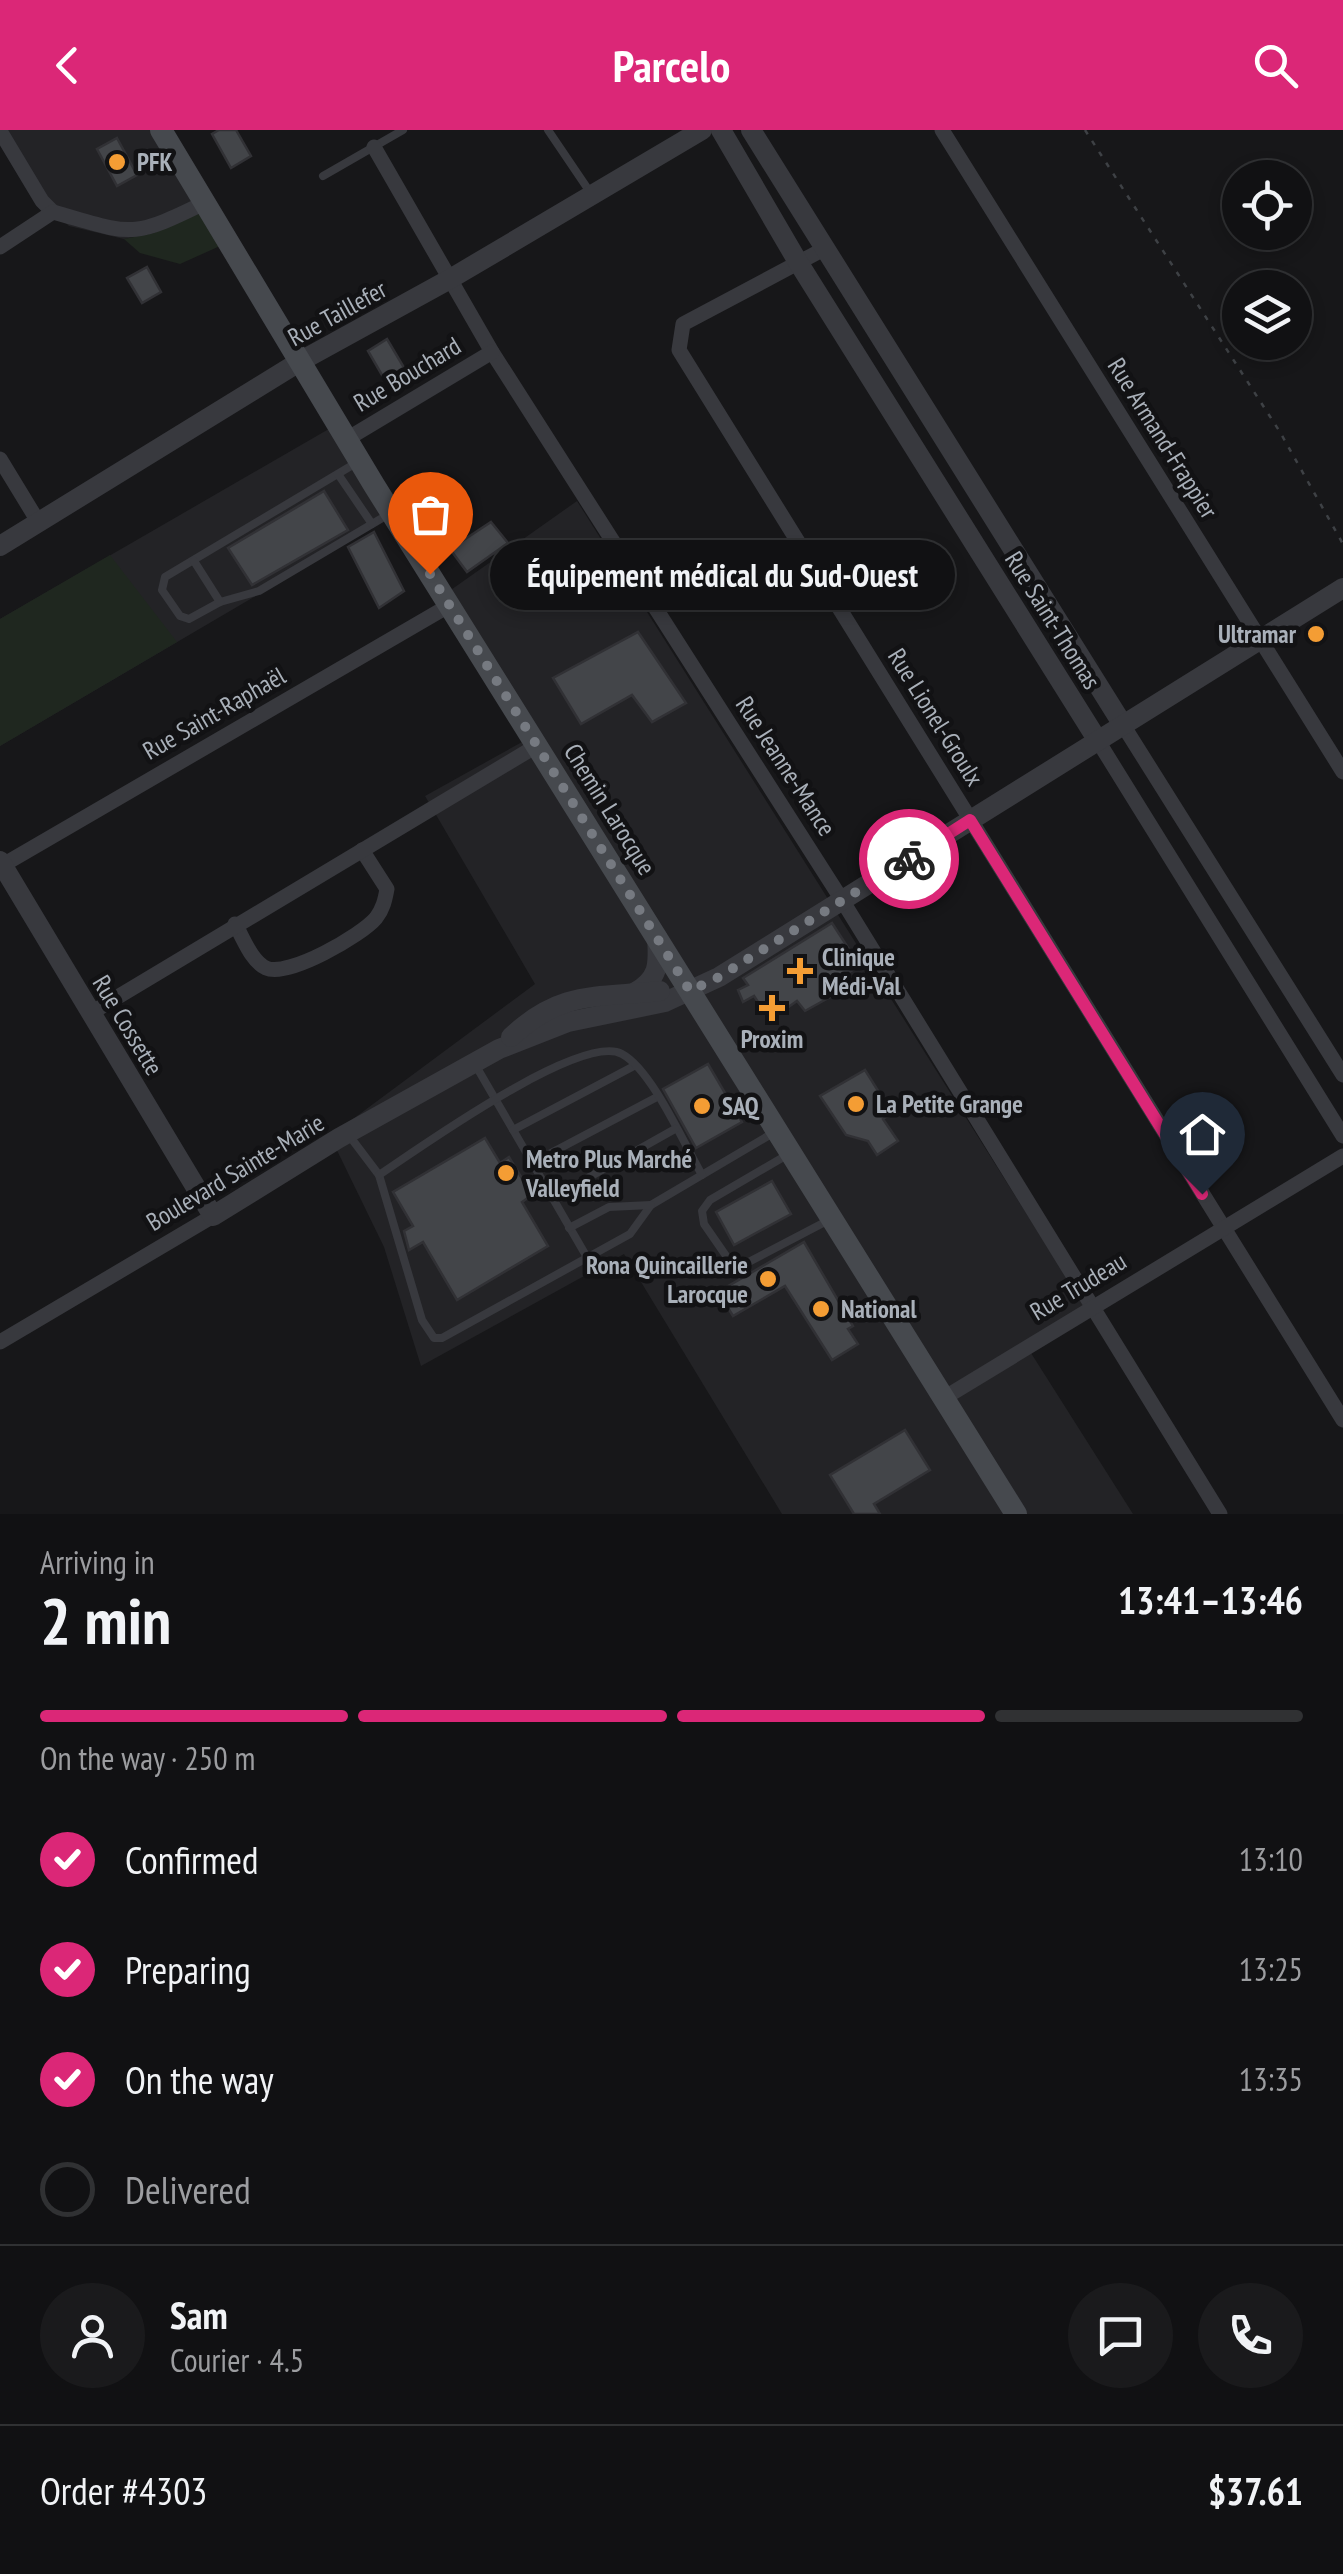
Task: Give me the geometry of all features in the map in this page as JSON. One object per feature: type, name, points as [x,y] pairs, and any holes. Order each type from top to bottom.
[{"type":"main road","name":"Chemin Larocque","points":[[163,131],[360,460],[382,518],[450,604],[1016,1514]]},
{"type":"street","name":"Rue Taillefer","points":[[0,546],[299,362],[450,279],[702,130]]},
{"type":"street","name":"Rue Saint-Thomas","points":[[720,130],[798,262],[1343,1136]]},
{"type":"street","name":"Rue Saint-Thomas","points":[[751,130],[1343,1075]]},
{"type":"street","name":"Rue Armand-Frappier","points":[[942,130],[1343,772]]},
{"type":"street","points":[[0,131],[42,201],[53,212],[132,232],[151,229],[204,203]]},
{"type":"street","name":"Rue Jeanne-Mance","points":[[374,147],[492,352],[842,900],[1220,1514]]},
{"type":"street","points":[[0,247],[53,212]]},
{"type":"street","name":"Rue Lionel-Groulx","points":[[824,249],[683,324],[679,350],[1343,1420]]},
{"type":"street","name":"Rue Bouchard","points":[[347,439],[492,352]]},
{"type":"street","points":[[0,460],[38,523]]},
{"type":"street","name":"Boulevard Sainte-Marie","points":[[0,1342],[347,1133],[499,1048],[568,1022],[665,1002],[719,977],[1343,588]]},
{"type":"street","name":"Rue Saint-Raphaël","points":[[1,863],[450,604]]},
{"type":"street","points":[[91,1013],[538,746]]},
{"type":"street","points":[[235,924],[257,961],[266,968],[286,970],[304,964],[373,922],[382,909],[387,889],[362,850]]},
{"type":"street","name":"Rue Cossette","points":[[1,863],[213,1216]]},
{"type":"street","points":[[632,994],[650,984],[658,971],[657,937]]},
{"type":"street","name":"Boulevard Sainte-Marie","points":[[499,1048],[536,1013],[554,1004],[690,991]]},
{"type":"street","name":"Rue Trudeau","points":[[944,1398],[1343,1156]]},
{"type":"lane","points":[[323,176],[403,130]]},
{"type":"lane","points":[[548,130],[592,195]]},
{"type":"lane","points":[[338,474],[382,518],[259,591],[220,602],[189,619],[180,616],[162,590],[165,578],[360,460]]},
{"type":"lane","points":[[194,561],[220,602]]},
{"type":"lane","points":[[378,1174],[495,1099],[577,1056],[620,1052],[657,1097],[702,1175]]},
{"type":"lane","points":[[473,1062],[588,1259]]},
{"type":"lane","points":[[513,1130],[634,1066]]},
{"type":"lane","points":[[532,1164],[657,1097]]},
{"type":"lane","points":[[552,1198],[675,1129]]},
{"type":"lane","points":[[347,1133],[378,1174],[422,1320],[434,1338],[442,1338],[630,1234],[651,1205],[777,1130]]},
{"type":"lane","points":[[791,1152],[710,1200],[702,1212],[704,1224],[731,1263],[741,1266],[832,1218]]},
{"type":"lane","points":[[570,1228],[608,1206],[651,1205]]},
{"type":"path","points":[[1086,130],[1280,432],[1343,544]]},
{"type":"shaded area","points":[[0,130],[151,130],[198,210],[154,233],[124,239],[69,226],[42,201]]},
{"type":"shaded area","points":[[198,210],[220,246],[180,264],[140,253],[124,239],[154,233]]},
{"type":"shaded area","points":[[334,426],[390,517],[0,746],[0,619]]},
{"type":"shaded area","points":[[577,501],[1091,1316],[1031,1353],[1133,1514],[782,1514],[624,1254],[421,1366],[384,1247],[330,1136],[535,984],[425,796],[522,742],[438,599]]},
{"type":"shaded area","points":[[110,555],[177,642],[0,746],[0,619]]},
{"type":"building","points":[[236,130],[251,156],[231,168],[212,134]]},
{"type":"building","name":"PFK","points":[[117,138],[137,175],[117,186],[97,149]]},
{"type":"building","points":[[147,267],[161,292],[142,303],[127,278]]},
{"type":"building","points":[[387,339],[406,371],[386,382],[368,351]]},
{"type":"building","points":[[324,491],[348,530],[252,585],[228,548]]},
{"type":"building","points":[[491,522],[508,543],[467,572],[450,549]]},
{"type":"building","points":[[374,532],[404,591],[379,608],[348,547]]},
{"type":"building","points":[[638,632],[686,703],[652,722],[632,695],[581,724],[553,678]]},
{"type":"building","name":"Clinique Médi-Val","points":[[832,923],[860,966],[833,981],[839,992],[805,1011],[797,1001],[770,1020],[754,996],[743,1002],[738,990],[748,985],[743,978]]},
{"type":"building","name":"SAQ","points":[[708,1064],[742,1122],[696,1148],[663,1089]]},
{"type":"building","name":"La Petite Grange","points":[[865,1070],[892,1113],[883,1119],[898,1141],[877,1155],[868,1141],[846,1135],[820,1096]]},
{"type":"building","points":[[485,1138],[500,1163],[509,1157],[532,1195],[522,1202],[548,1246],[457,1300],[423,1242],[409,1250],[404,1231],[413,1226],[393,1192]]},
{"type":"building","points":[[772,1181],[791,1214],[734,1245],[716,1212]]},
{"type":"building","points":[[804,1242],[853,1326],[848,1329],[858,1344],[832,1360],[785,1286],[733,1316],[718,1292]]},
{"type":"building","points":[[905,1430],[930,1470],[874,1504],[880,1514],[854,1514],[830,1475]]},
{"type":"way so far","points":[[430,574],[690,991],[909,859]]},
{"type":"place","name":"PFK","points":[[117,162]]},
{"type":"place","name":"Équipement médical du Sud-Ouest","points":[[430,574]]},
{"type":"place","name":"Ultramar","points":[[1316,634]]},
{"type":"place","name":"Clinique Médi-Val","points":[[800,971]]},
{"type":"place","name":"Proxim","points":[[772,1008]]},
{"type":"place","name":"La Petite Grange","points":[[856,1104]]},
{"type":"place","name":"SAQ","points":[[702,1106]]},
{"type":"place","name":"Metro Plus Marché Valleyfield","points":[[506,1173]]},
{"type":"place","name":"Rona Quincaillerie Larocque","points":[[768,1279]]},
{"type":"place","name":"National","points":[[821,1309]]},
{"type":"route","points":[[909,859],[970,820],[1202,1194]]}]
